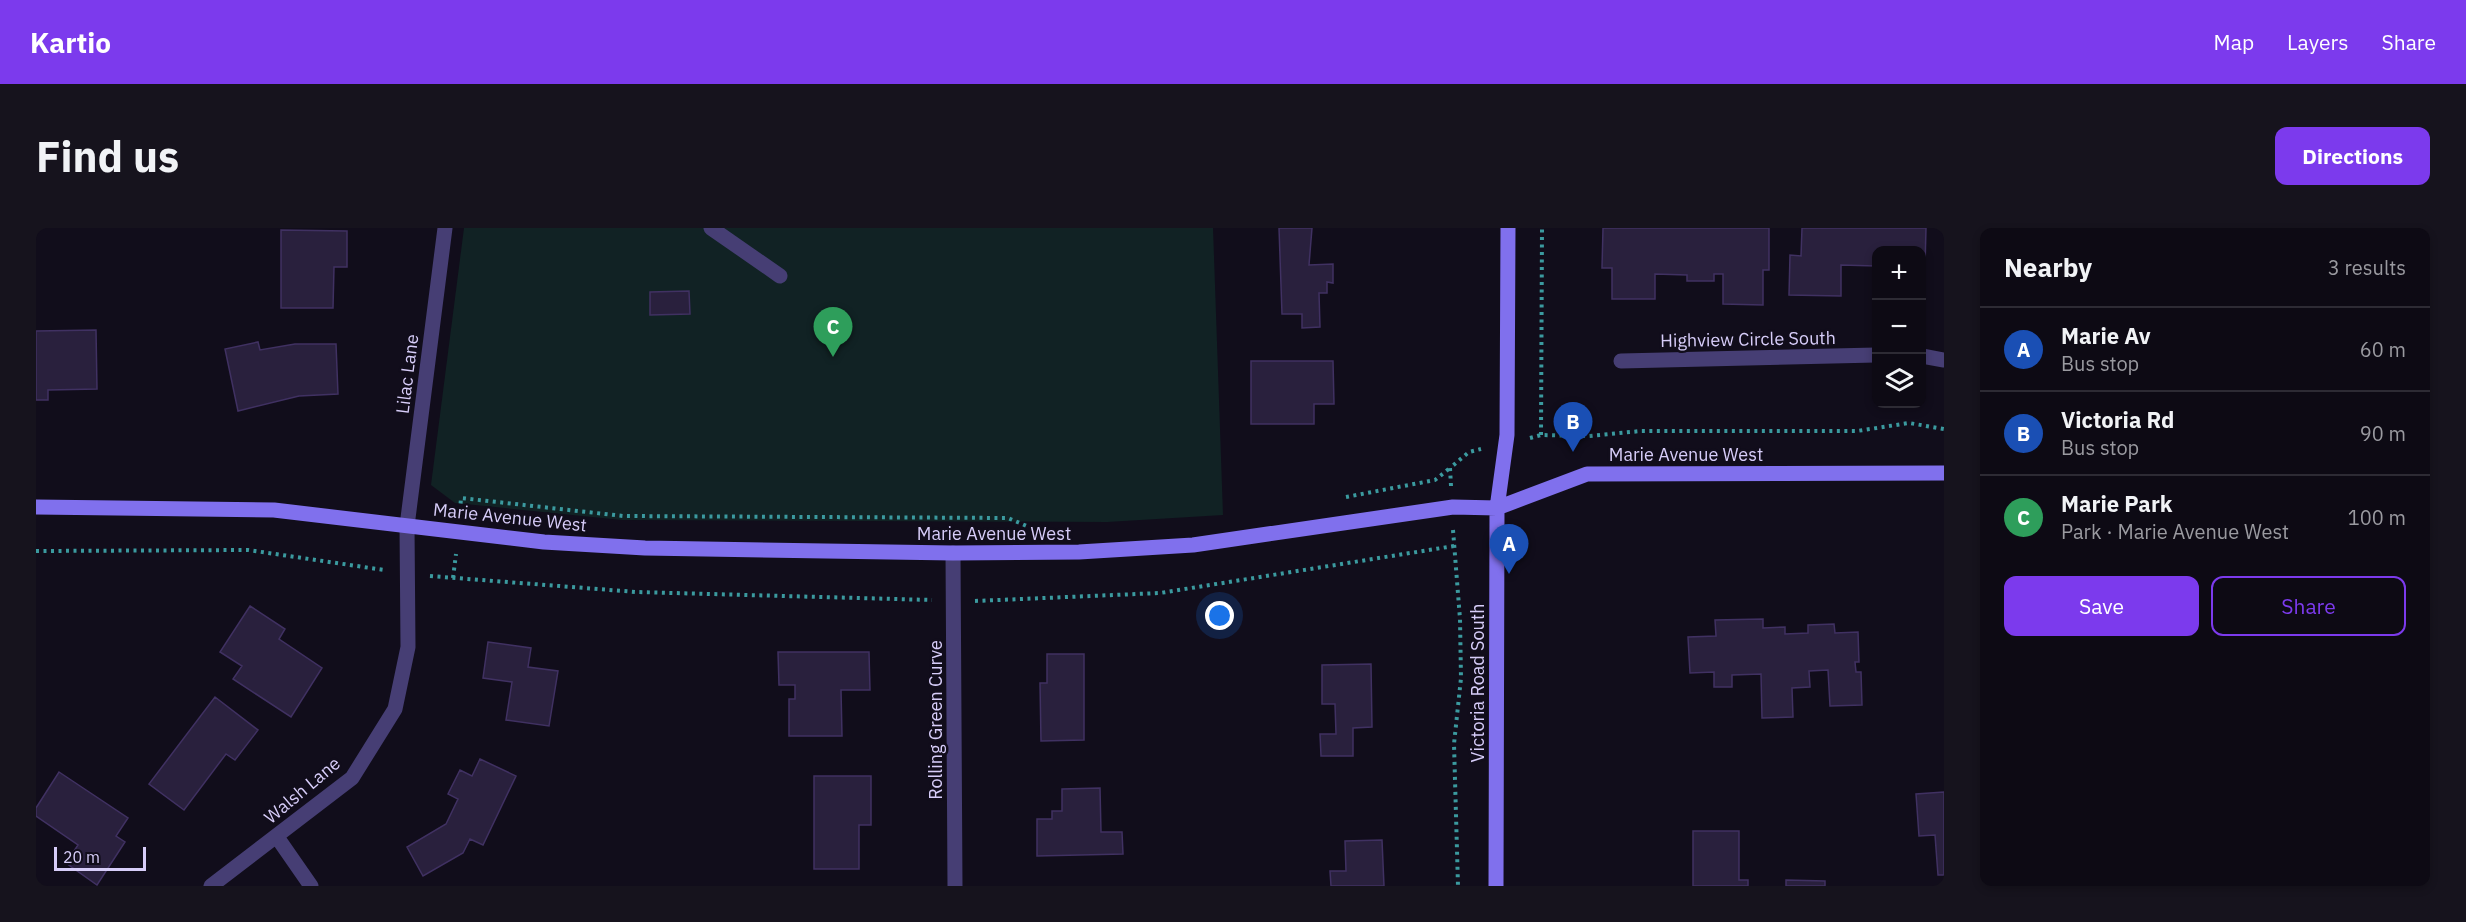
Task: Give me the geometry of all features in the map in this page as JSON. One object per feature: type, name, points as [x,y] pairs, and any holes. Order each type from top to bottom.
[{"type":"street","name":"Lilac Lane","points":[[407,526],[446,228]]},
{"type":"street","points":[[711,228],[780,276]]},
{"type":"street","name":"Victoria Road South","points":[[1496,886],[1497,508],[1505,445],[1508,228]]},
{"type":"street","name":"Highview Circle South","points":[[1621,361],[1872,355]]},
{"type":"street","points":[[1926,357],[1944,360]]},
{"type":"street","name":"Marie Avenue West","points":[[36,507],[274,510],[544,542],[645,548],[953,553],[1079,552],[1193,545],[1452,507],[1497,508],[1587,474],[1944,473]]},
{"type":"street","name":"Walsh Lane","points":[[211,886],[352,778],[395,709],[408,647],[407,526]]},
{"type":"street","name":"Rolling Green Curve","points":[[953,553],[955,886]]},
{"type":"street","points":[[277,837],[311,886]]},
{"type":"path","points":[[1541,435],[1542,228]]},
{"type":"path","points":[[1340,498],[1435,480],[1469,452],[1541,435],[1589,436],[1641,430],[1857,430],[1909,423],[1944,429]]},
{"type":"path","points":[[1450,468],[1461,666],[1454,744],[1458,886]]},
{"type":"path","points":[[461,498],[623,516],[1008,518],[1027,527],[1039,527]]},
{"type":"path","points":[[36,551],[248,550],[446,578],[636,592],[954,601],[1160,593],[1454,546]]},
{"type":"shaded area","points":[[464,228],[1213,228],[1223,515],[1107,522],[622,520],[455,503],[431,485]]},
{"type":"building","points":[[1279,228],[1312,228],[1309,265],[1333,264],[1333,283],[1327,282],[1327,293],[1319,293],[1320,327],[1302,328],[1302,314],[1282,314]]},
{"type":"building","points":[[1603,228],[1769,228],[1769,270],[1763,270],[1763,305],[1723,304],[1723,274],[1714,274],[1714,281],[1687,281],[1687,275],[1655,274],[1655,299],[1612,299],[1612,268],[1602,268]]},
{"type":"building","points":[[1802,228],[1926,228],[1926,246],[1872,246],[1872,266],[1841,265],[1841,296],[1789,295],[1790,255],[1801,256]]},
{"type":"building","points":[[281,230],[347,231],[347,267],[334,267],[333,308],[281,308]]},
{"type":"building","points":[[689,291],[690,314],[650,315],[650,292]]},
{"type":"building","points":[[96,330],[97,389],[48,390],[48,400],[36,400],[36,331]]},
{"type":"building","points":[[258,342],[260,350],[295,344],[336,344],[338,394],[299,396],[238,411],[225,349]]},
{"type":"building","points":[[1251,361],[1333,361],[1334,404],[1314,404],[1314,424],[1251,424]]},
{"type":"building","points":[[250,606],[285,629],[279,639],[322,668],[291,717],[233,679],[242,666],[220,652]]},
{"type":"building","points":[[1763,619],[1763,628],[1785,627],[1785,634],[1808,633],[1808,625],[1834,624],[1835,633],[1858,632],[1859,662],[1855,662],[1856,672],[1861,672],[1862,705],[1830,706],[1828,670],[1809,671],[1810,687],[1792,688],[1793,717],[1762,718],[1761,674],[1732,675],[1732,687],[1714,687],[1714,672],[1690,673],[1688,637],[1716,636],[1715,620]]},
{"type":"building","points":[[488,642],[531,648],[528,667],[558,671],[549,726],[506,720],[512,682],[483,678]]},
{"type":"building","points":[[778,652],[869,652],[870,690],[841,690],[842,736],[789,736],[789,699],[795,699],[795,685],[779,685]]},
{"type":"building","points":[[1047,654],[1084,654],[1084,740],[1041,741],[1040,683],[1047,683]]},
{"type":"building","points":[[1371,664],[1372,727],[1353,728],[1353,756],[1321,756],[1320,734],[1336,734],[1335,704],[1322,704],[1322,665]]},
{"type":"building","points":[[215,697],[258,730],[235,760],[226,754],[184,810],[149,784]]},
{"type":"building","points":[[480,759],[516,776],[483,845],[470,839],[463,853],[423,876],[407,847],[446,824],[458,799],[448,794],[460,770],[472,776]]},
{"type":"building","points":[[59,772],[128,818],[116,836],[125,842],[97,885],[66,863],[78,845],[36,816],[36,808]]},
{"type":"building","points":[[814,776],[871,776],[871,825],[859,825],[859,869],[814,869]]},
{"type":"building","points":[[1100,788],[1101,832],[1122,832],[1123,854],[1037,856],[1037,819],[1052,819],[1052,811],[1062,811],[1062,789]]},
{"type":"building","points":[[1944,792],[1944,875],[1938,875],[1935,835],[1919,836],[1916,794]]},
{"type":"building","points":[[1693,831],[1739,831],[1739,880],[1748,880],[1748,886],[1693,886]]},
{"type":"building","points":[[1382,840],[1384,886],[1331,886],[1330,871],[1346,871],[1345,841]]},
{"type":"building","points":[[1786,880],[1825,881],[1825,886],[1786,886]]},
{"type":"place","name":"Marie Park","points":[[833,357]]},
{"type":"place","name":"Victoria Rd","points":[[1573,452]]},
{"type":"place","name":"Marie Av","points":[[1509,574]]}]
